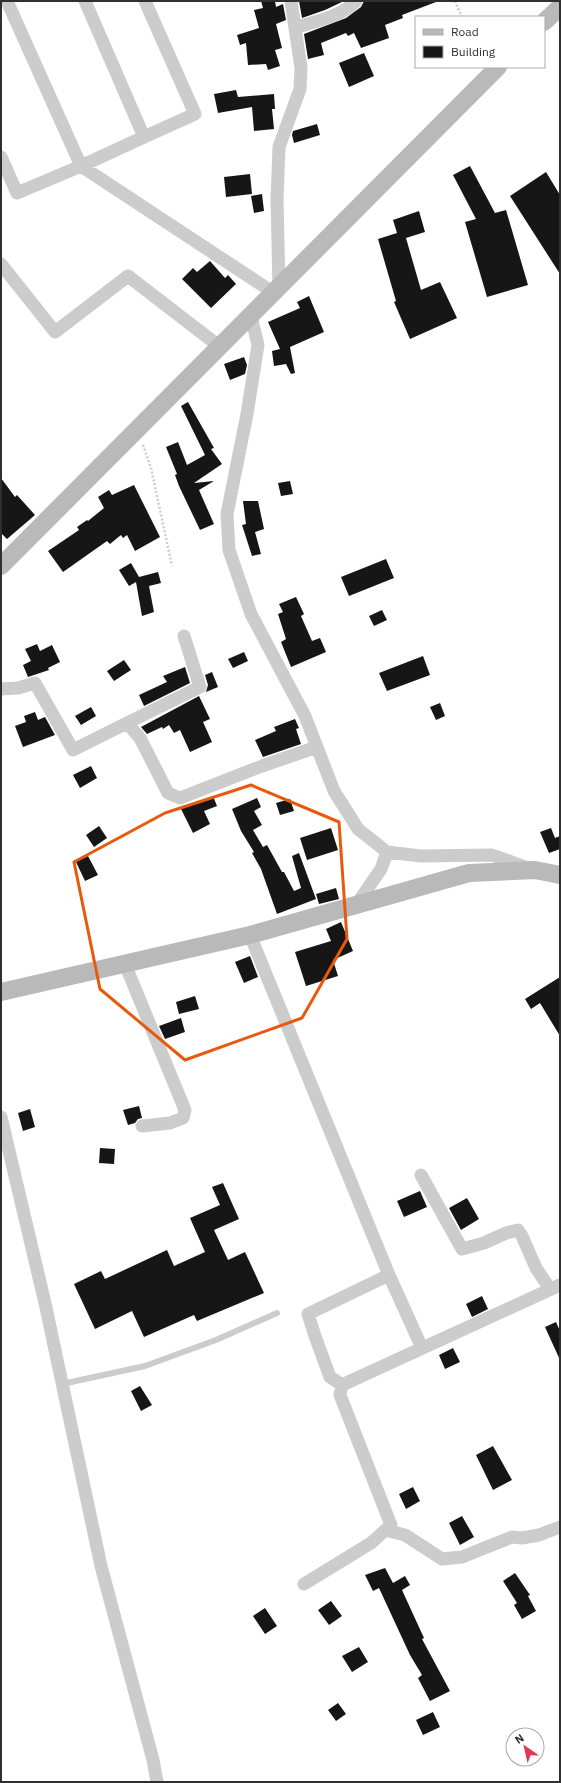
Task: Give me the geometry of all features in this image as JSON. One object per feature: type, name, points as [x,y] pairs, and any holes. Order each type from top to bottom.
[{"type":"main road","points":[[545,21],[560,7]]},
{"type":"main road","points":[[1,566],[497,68]]},
{"type":"main road","points":[[1,992],[250,935],[469,873],[535,870],[560,875]]},
{"type":"street","points":[[7,1],[81,166],[276,291]]},
{"type":"street","points":[[85,1],[144,137]]},
{"type":"street","points":[[1,157],[17,193],[81,166],[195,114],[145,1]]},
{"type":"street","points":[[276,291],[279,147],[300,89],[301,68],[291,1]]},
{"type":"street","points":[[295,28],[336,14],[351,7],[356,1]]},
{"type":"street","points":[[1,264],[54,332],[128,276],[211,340],[221,346]]},
{"type":"street","points":[[251,316],[258,345],[247,414],[227,514],[229,550],[251,614],[305,716],[334,791],[358,829],[388,852],[421,856],[492,855],[535,870]]},
{"type":"street","points":[[1,689],[18,688],[35,683],[73,750],[200,687],[184,636]]},
{"type":"street","points":[[127,723],[140,738],[168,793],[180,798],[262,766],[317,747]]},
{"type":"street","points":[[357,904],[381,869],[388,852]]},
{"type":"street","points":[[250,935],[389,1275],[422,1348]]},
{"type":"street","points":[[125,964],[185,1110],[183,1118],[170,1123],[142,1126]]},
{"type":"street","points":[[1,1117],[62,1384],[101,1566],[153,1760],[157,1782]]},
{"type":"street","points":[[342,1385],[555,1287],[536,1268],[518,1230],[506,1233],[484,1244],[462,1249],[421,1176]]},
{"type":"street","points":[[342,1385],[330,1377],[308,1314],[389,1275]]},
{"type":"street","points":[[304,1584],[371,1543],[390,1525],[340,1395],[342,1385]]},
{"type":"street","points":[[385,1530],[405,1535],[442,1559],[462,1556],[512,1537],[522,1538],[539,1535],[560,1527]]},
{"type":"lane","points":[[62,1384],[145,1366],[216,1340],[277,1313]]},
{"type":"path","points":[[455,1],[462,16]]},
{"type":"path","points":[[138,429],[151,468],[172,566]]},
{"type":"highlighted area","points":[[251,785],[339,822],[347,939],[302,1018],[185,1060],[100,989],[74,862],[165,813]]},
{"type":"building","points":[[261,1],[275,1],[276,7],[283,4],[286,20],[276,24],[282,48],[275,50],[280,66],[268,70],[266,64],[248,65],[246,43],[240,45],[237,35],[259,28],[254,10],[263,8]]},
{"type":"building","points":[[299,1],[344,1],[325,10],[302,18]]},
{"type":"building","points":[[364,1],[436,2],[402,15],[403,18],[385,25],[389,38],[361,48],[354,33],[348,36],[346,33],[321,43],[324,55],[308,59],[304,34],[346,18],[361,7]]},
{"type":"building","points":[[364,53],[374,76],[349,87],[339,63]]},
{"type":"building","points":[[236,90],[238,97],[274,94],[275,109],[272,109],[274,129],[254,131],[252,107],[218,113],[214,94]]},
{"type":"building","points":[[317,124],[320,135],[294,143],[292,135],[293,131]]},
{"type":"building","points":[[470,166],[495,213],[506,210],[528,285],[487,297],[465,222],[476,219],[453,175]]},
{"type":"building","points":[[546,172],[560,195],[560,274],[510,196]]},
{"type":"building","points":[[250,174],[252,194],[226,197],[224,177]]},
{"type":"building","points":[[262,194],[264,211],[254,213],[251,196]]},
{"type":"building","points":[[419,211],[425,232],[406,238],[421,290],[440,282],[457,318],[410,339],[394,302],[396,301],[378,239],[397,233],[393,220]]},
{"type":"building","points":[[210,261],[225,278],[228,275],[236,284],[211,308],[182,279],[193,268],[197,272]]},
{"type":"building","points":[[309,296],[324,332],[290,347],[295,373],[291,374],[286,364],[274,366],[272,351],[280,349],[268,322],[300,308],[297,302]]},
{"type":"building","points":[[244,357],[247,365],[245,374],[230,380],[224,364]]},
{"type":"building","points":[[188,402],[214,448],[211,449],[222,464],[194,483],[214,481],[199,490],[214,524],[200,530],[179,486],[175,475],[177,474],[166,447],[178,442],[187,465],[205,455],[181,406]]},
{"type":"building","points":[[1,478],[15,497],[17,495],[35,515],[7,539],[1,533]]},
{"type":"building","points":[[290,481],[293,494],[281,496],[278,483]]},
{"type":"building","points":[[134,485],[160,537],[135,551],[127,535],[123,538],[121,535],[110,544],[107,541],[63,572],[48,551],[79,530],[77,527],[87,520],[88,521],[104,508],[98,497],[109,490],[112,495]]},
{"type":"building","points":[[243,501],[258,501],[264,529],[255,532],[261,554],[252,556],[242,525],[246,524]]},
{"type":"building","points":[[386,559],[394,578],[349,596],[341,577]]},
{"type":"building","points":[[131,563],[139,577],[158,572],[161,583],[149,586],[154,612],[142,616],[136,582],[129,586],[119,570]]},
{"type":"building","points":[[296,597],[304,614],[301,616],[312,641],[320,638],[326,652],[291,667],[281,642],[286,639],[278,614],[283,612],[279,604]]},
{"type":"building","points":[[382,610],[387,620],[374,626],[369,616]]},
{"type":"building","points":[[37,644],[40,651],[52,645],[60,662],[48,668],[49,670],[28,677],[23,665],[31,661],[25,649]]},
{"type":"building","points":[[244,652],[248,661],[233,668],[228,659]]},
{"type":"building","points":[[423,656],[430,675],[387,691],[379,673]]},
{"type":"building","points":[[124,660],[131,670],[114,681],[107,671]]},
{"type":"building","points":[[185,667],[190,683],[144,706],[139,695],[167,682],[163,676]]},
{"type":"building","points":[[212,672],[218,687],[206,692],[208,685],[205,675]]},
{"type":"building","points":[[199,696],[210,719],[203,722],[212,742],[190,752],[180,730],[174,733],[169,725],[163,729],[162,727],[147,734],[141,727]]},
{"type":"building","points":[[440,703],[445,716],[436,720],[430,707]]},
{"type":"building","points":[[91,707],[96,716],[81,725],[75,716]]},
{"type":"building","points":[[35,712],[38,720],[45,717],[55,735],[23,747],[15,726],[26,722],[24,716]]},
{"type":"building","points":[[295,719],[299,728],[296,729],[301,744],[263,757],[255,740],[276,731],[274,727]]},
{"type":"building","points":[[91,766],[97,778],[80,788],[73,775]]},
{"type":"building","points":[[213,796],[217,806],[204,811],[210,824],[193,833],[181,809]]},
{"type":"building","points":[[257,798],[261,807],[254,811],[262,825],[253,830],[263,847],[267,845],[294,891],[301,888],[292,856],[299,853],[316,899],[277,914],[261,869],[252,853],[254,852],[241,831],[232,809]]},
{"type":"building","points":[[290,799],[294,811],[280,815],[276,803]]},
{"type":"building","points":[[99,826],[107,838],[94,847],[86,835]]},
{"type":"building","points":[[331,828],[338,850],[307,860],[300,838]]},
{"type":"building","points":[[551,828],[555,838],[560,836],[560,849],[549,853],[540,832]]},
{"type":"building","points":[[88,856],[98,875],[85,881],[76,862]]},
{"type":"building","points":[[336,888],[339,899],[319,904],[316,894]]},
{"type":"building","points":[[341,922],[353,951],[333,960],[338,976],[306,986],[295,952],[331,941],[326,929]]},
{"type":"building","points":[[250,956],[258,977],[244,983],[235,962]]},
{"type":"building","points":[[560,977],[560,1036],[540,1003],[531,1009],[525,999]]},
{"type":"building","points":[[195,996],[199,1009],[179,1014],[176,1002]]},
{"type":"building","points":[[181,1018],[185,1032],[165,1039],[159,1026]]},
{"type":"building","points":[[139,1106],[142,1118],[138,1119],[135,1123],[128,1125],[123,1110]]},
{"type":"building","points":[[30,1109],[35,1127],[23,1131],[18,1113]]},
{"type":"building","points":[[100,1148],[115,1149],[114,1164],[99,1163]]},
{"type":"building","points":[[223,1183],[239,1219],[214,1230],[228,1260],[245,1252],[264,1293],[197,1321],[194,1315],[144,1337],[132,1311],[95,1329],[74,1284],[101,1271],[105,1279],[167,1250],[174,1266],[205,1252],[190,1218],[220,1205],[212,1187]]},
{"type":"building","points":[[420,1191],[427,1207],[404,1217],[397,1201]]},
{"type":"building","points":[[467,1198],[479,1219],[461,1230],[449,1208]]},
{"type":"building","points":[[482,1296],[488,1309],[472,1317],[466,1304]]},
{"type":"building","points":[[556,1322],[560,1331],[560,1360],[545,1327]]},
{"type":"building","points":[[453,1348],[460,1362],[445,1369],[439,1355]]},
{"type":"building","points":[[140,1386],[152,1405],[141,1411],[131,1391]]},
{"type":"building","points":[[493,1446],[512,1480],[493,1490],[476,1455]]},
{"type":"building","points":[[413,1487],[420,1501],[406,1509],[399,1494]]},
{"type":"building","points":[[462,1516],[474,1537],[460,1545],[449,1523]]},
{"type":"building","points":[[385,1568],[393,1583],[405,1576],[410,1585],[402,1590],[424,1638],[422,1639],[450,1691],[430,1701],[418,1678],[422,1675],[410,1655],[379,1588],[373,1591],[365,1575]]},
{"type":"building","points":[[515,1573],[530,1595],[528,1596],[536,1611],[522,1619],[514,1605],[517,1603],[503,1581]]},
{"type":"building","points":[[331,1601],[342,1616],[329,1625],[318,1610]]},
{"type":"building","points":[[265,1608],[277,1626],[265,1634],[253,1616]]},
{"type":"building","points":[[359,1647],[368,1662],[352,1672],[342,1656]]},
{"type":"building","points":[[338,1703],[346,1714],[336,1721],[328,1710]]},
{"type":"building","points":[[433,1712],[440,1727],[423,1735],[416,1720]]}]
